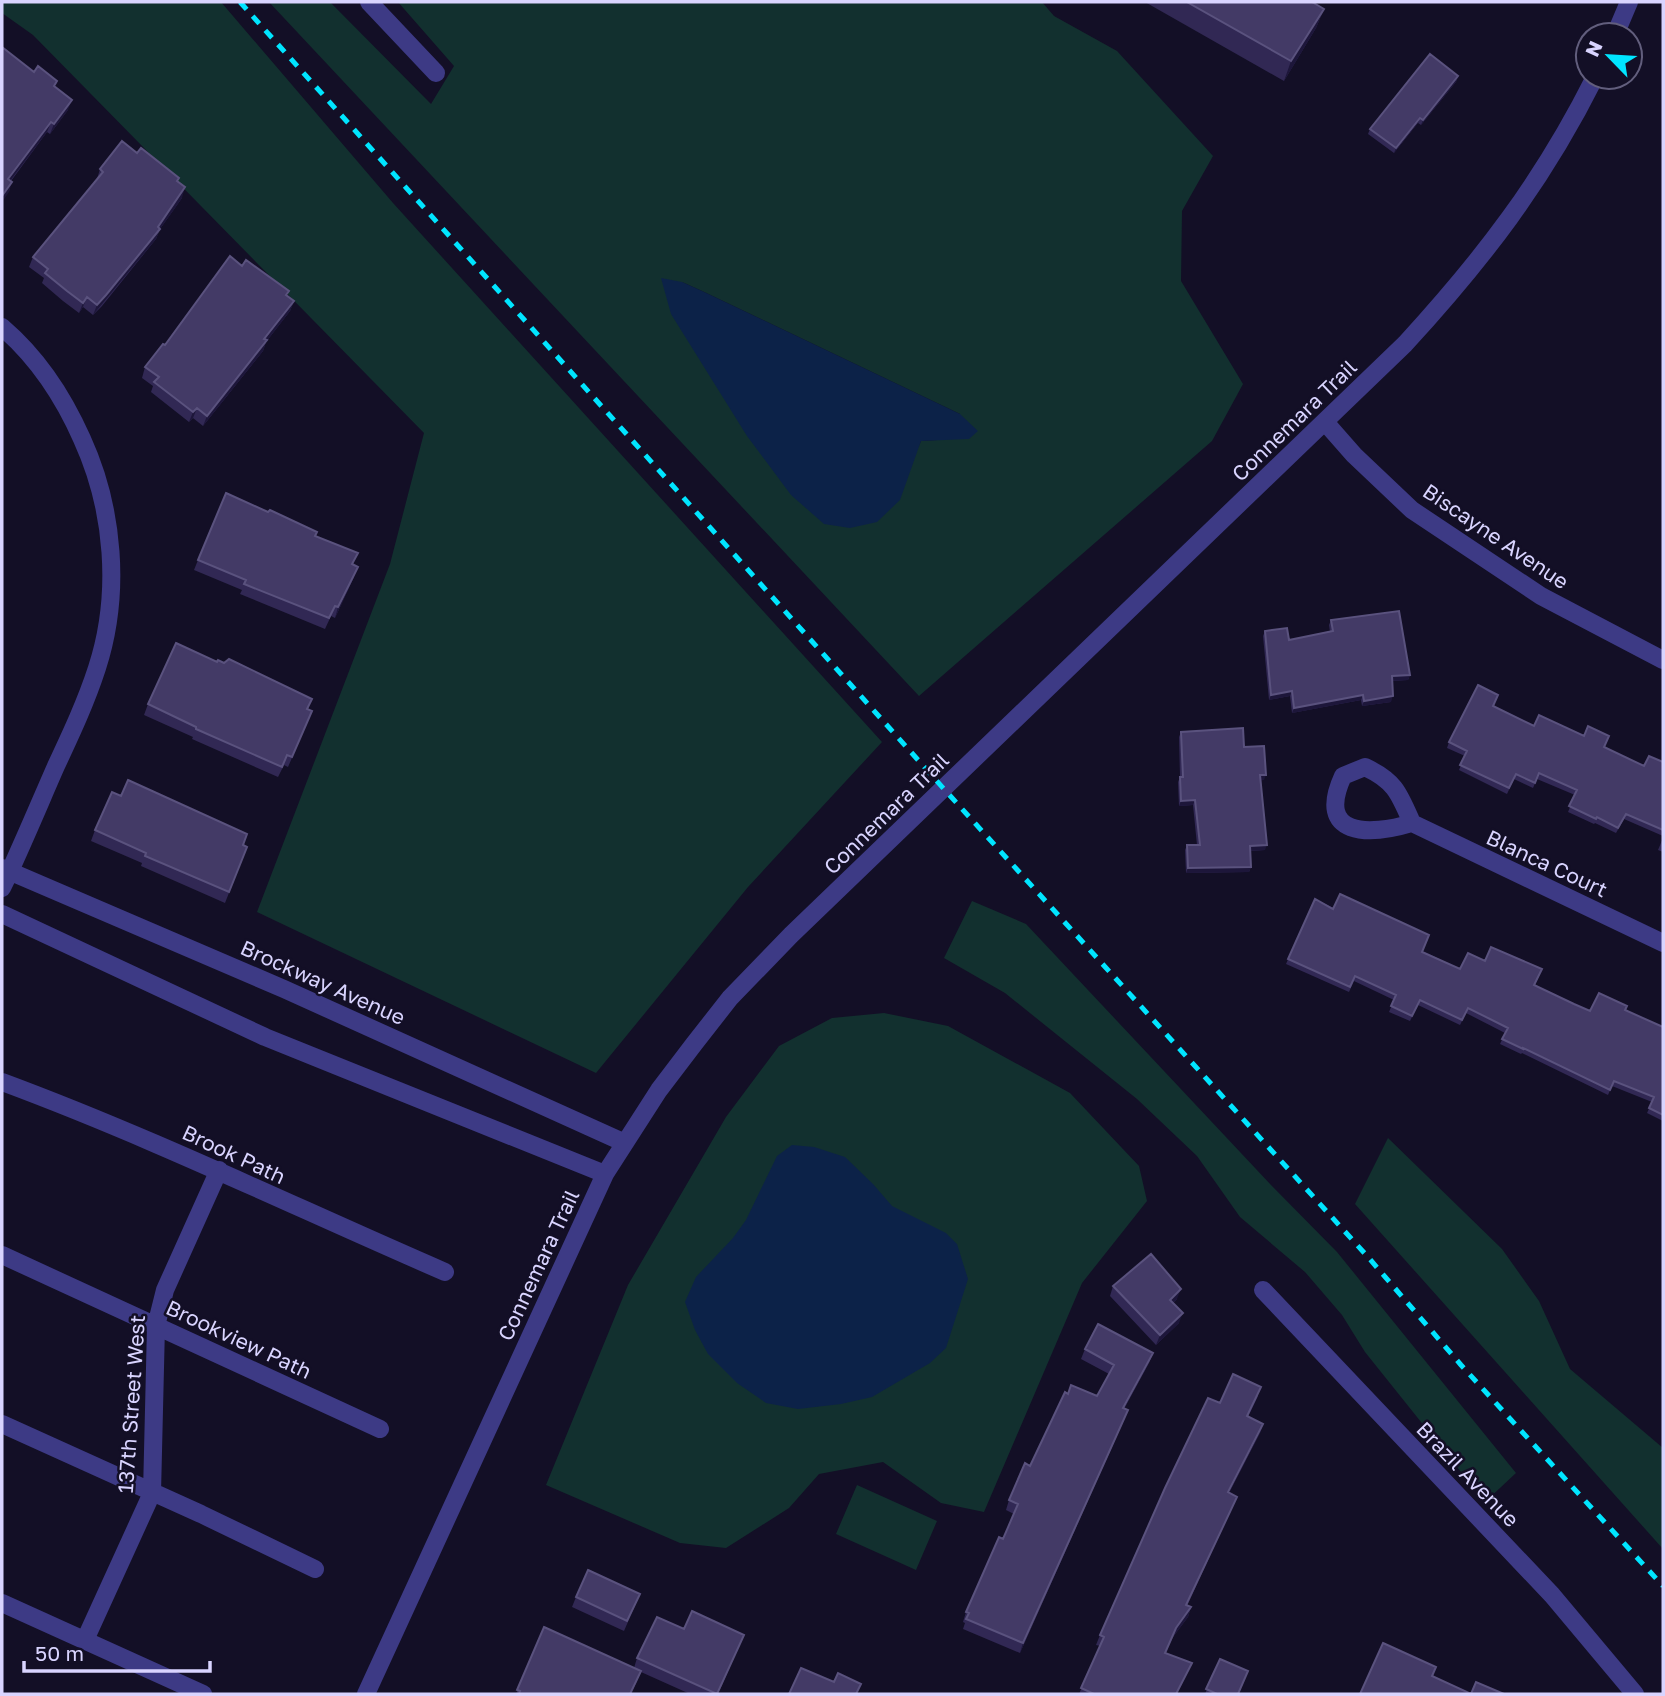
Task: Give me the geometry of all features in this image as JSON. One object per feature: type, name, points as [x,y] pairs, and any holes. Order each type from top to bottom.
[{"type":"street","points":[[369,2],[436,73]]},
{"type":"street","points":[[1621,21],[1629,2]]},
{"type":"street","name":"Connemara Trail","points":[[366,1694],[605,1174],[659,1090],[730,998],[791,935],[1405,344],[1496,239],[1529,193],[1588,91]]},
{"type":"street","points":[[2,327],[38,364],[57,391],[82,439],[102,492],[111,568],[105,635],[98,666],[73,729],[6,869],[2,888]]},
{"type":"street","name":"Biscayne Avenue","points":[[1325,422],[1354,455],[1412,510],[1541,596],[1663,660]]},
{"type":"street","points":[[1364,767],[1385,776],[1401,797],[1412,823],[1389,830],[1347,828],[1336,814],[1334,794],[1343,776],[1364,767]]},
{"type":"street","name":"Blanca Court","points":[[1412,823],[1663,943]]},
{"type":"street","name":"Brockway Avenue","points":[[6,869],[284,989],[625,1143]]},
{"type":"street","points":[[2,914],[265,1037],[605,1174]]},
{"type":"street","name":"Brook Path","points":[[2,1082],[88,1114],[219,1170],[284,1202],[445,1272]]},
{"type":"street","name":"137th Street West","points":[[85,1640],[152,1493],[156,1326],[165,1290],[219,1170]]},
{"type":"street","name":"Brookview Path","points":[[2,1255],[380,1429]]},
{"type":"street","name":"Brazil Avenue","points":[[1263,1290],[1552,1595],[1635,1694]]},
{"type":"street","points":[[2,1424],[315,1569]]},
{"type":"street","points":[[2,1603],[203,1694]]},
{"type":"green space","points":[[2,2],[221,2],[393,203],[882,742],[748,887],[596,1073],[257,912],[390,564],[424,433],[33,35],[2,13]]},
{"type":"green space","points":[[269,2],[330,2],[431,104],[454,66],[398,2],[1042,2],[1054,16],[1117,51],[1213,156],[1182,211],[1181,281],[1243,384],[1212,441],[919,696]],"holes":[[[682,282],[960,414],[937,440],[921,441],[916,452]]]},
{"type":"green space","points":[[972,901],[1026,924],[1337,1252],[1516,1473],[1485,1502],[1365,1352],[1342,1315],[1305,1272],[1240,1217],[1197,1156],[1137,1099],[1005,993],[944,958]]},
{"type":"green space","points":[[884,1013],[948,1026],[1070,1093],[1139,1166],[1147,1201],[1082,1283],[984,1512],[941,1503],[883,1462],[819,1474],[789,1508],[726,1548],[680,1543],[546,1485],[628,1285],[726,1117],[779,1046],[832,1018]]},
{"type":"green space","points":[[1388,1138],[1502,1249],[1539,1301],[1570,1369],[1663,1448],[1663,1549],[1355,1204]]},
{"type":"green space","points":[[857,1485],[937,1521],[916,1570],[836,1534]]},
{"type":"water","points":[[661,278],[682,282],[702,291],[960,414],[978,431],[969,439],[921,441],[900,500],[877,522],[850,528],[824,524],[791,495],[747,436],[671,314]]},
{"type":"water","points":[[792,1145],[814,1147],[845,1157],[892,1206],[946,1233],[957,1244],[968,1279],[946,1348],[930,1363],[872,1397],[798,1409],[766,1403],[737,1383],[708,1354],[695,1330],[685,1302],[696,1277],[746,1220],[777,1156]]},
{"type":"building","points":[[1187,2],[1312,2],[1324,9],[1291,61]]},
{"type":"building","points":[[2,47],[34,72],[38,66],[57,81],[54,86],[72,100],[54,124],[51,122],[8,179],[12,182],[2,196]]},
{"type":"building","points":[[1430,54],[1458,76],[1423,120],[1420,118],[1396,148],[1370,129]]},
{"type":"building","points":[[122,141],[137,153],[141,148],[179,178],[177,181],[185,187],[158,227],[160,229],[106,295],[97,305],[87,297],[83,303],[45,273],[48,269],[33,257],[103,172],[100,169]]},
{"type":"building","points":[[230,256],[242,266],[246,260],[289,291],[286,295],[294,301],[207,416],[197,408],[193,412],[154,382],[159,377],[145,367],[163,344],[165,345]]},
{"type":"building","points":[[226,493],[268,512],[270,510],[317,532],[315,536],[358,553],[352,564],[358,567],[338,607],[335,606],[329,618],[244,584],[246,580],[198,560]]},
{"type":"building","points":[[1399,611],[1410,675],[1392,676],[1393,696],[1364,701],[1363,695],[1294,708],[1292,691],[1271,695],[1265,631],[1287,628],[1289,640],[1333,631],[1331,620]]},
{"type":"building","points":[[176,643],[217,662],[218,660],[224,663],[229,659],[312,699],[307,709],[312,711],[292,757],[287,755],[282,767],[196,729],[148,704]]},
{"type":"building","points":[[1478,685],[1498,695],[1493,706],[1534,726],[1539,715],[1584,736],[1588,726],[1609,736],[1604,747],[1644,766],[1649,756],[1663,762],[1663,830],[1626,814],[1618,828],[1597,817],[1596,819],[1569,806],[1577,790],[1539,773],[1535,783],[1516,774],[1509,788],[1460,765],[1467,751],[1449,742]]},
{"type":"building","points":[[1243,728],[1244,747],[1264,746],[1266,775],[1260,775],[1267,845],[1250,846],[1251,867],[1188,868],[1187,845],[1200,845],[1195,800],[1181,801],[1181,732]]},
{"type":"building","points":[[128,780],[247,834],[243,845],[247,847],[229,892],[145,856],[146,853],[95,830],[112,792],[121,796]]},
{"type":"building","points":[[1340,894],[1429,935],[1422,952],[1460,969],[1468,953],[1485,961],[1491,947],[1542,969],[1534,985],[1574,1004],[1590,1011],[1599,993],[1627,1006],[1625,1010],[1663,1027],[1663,1115],[1649,1108],[1654,1097],[1614,1081],[1610,1090],[1502,1039],[1508,1028],[1468,1008],[1462,1020],[1420,1000],[1412,1016],[1391,1006],[1396,995],[1355,976],[1350,987],[1288,959],[1315,899],[1333,909]]},
{"type":"building","points":[[1151,1254],[1181,1289],[1170,1300],[1183,1313],[1160,1335],[1113,1286]]},
{"type":"building","points":[[1098,1324],[1153,1353],[1123,1408],[1128,1410],[1023,1643],[966,1619],[969,1613],[966,1612],[999,1537],[1003,1539],[1018,1504],[1009,1500],[1025,1463],[1030,1466],[1065,1392],[1068,1394],[1071,1385],[1097,1396],[1114,1365],[1085,1349]]},
{"type":"building","points":[[1233,1374],[1261,1387],[1247,1416],[1263,1424],[1228,1492],[1237,1497],[1186,1605],[1191,1607],[1176,1628],[1165,1653],[1192,1663],[1176,1694],[1094,1694],[1081,1688],[1104,1637],[1100,1635],[1208,1398],[1220,1403]]},
{"type":"building","points":[[588,1570],[640,1594],[627,1621],[576,1597]]},
{"type":"building","points":[[692,1611],[744,1635],[717,1694],[637,1658],[657,1617],[684,1629]]},
{"type":"building","points":[[544,1627],[641,1671],[630,1694],[519,1694],[520,1691],[517,1690]]},
{"type":"building","points":[[1383,1643],[1436,1667],[1432,1676],[1471,1694],[1360,1694]]},
{"type":"building","points":[[1220,1659],[1248,1671],[1238,1694],[1217,1694],[1206,1689]]},
{"type":"building","points":[[801,1668],[834,1682],[838,1673],[861,1684],[856,1694],[789,1694]]},
{"type":"building","points":[[1476,1682],[1504,1694],[1471,1694]]},
{"type":"railway","points":[[240,2],[944,789],[1368,1257],[1461,1365],[1663,1586]]}]
